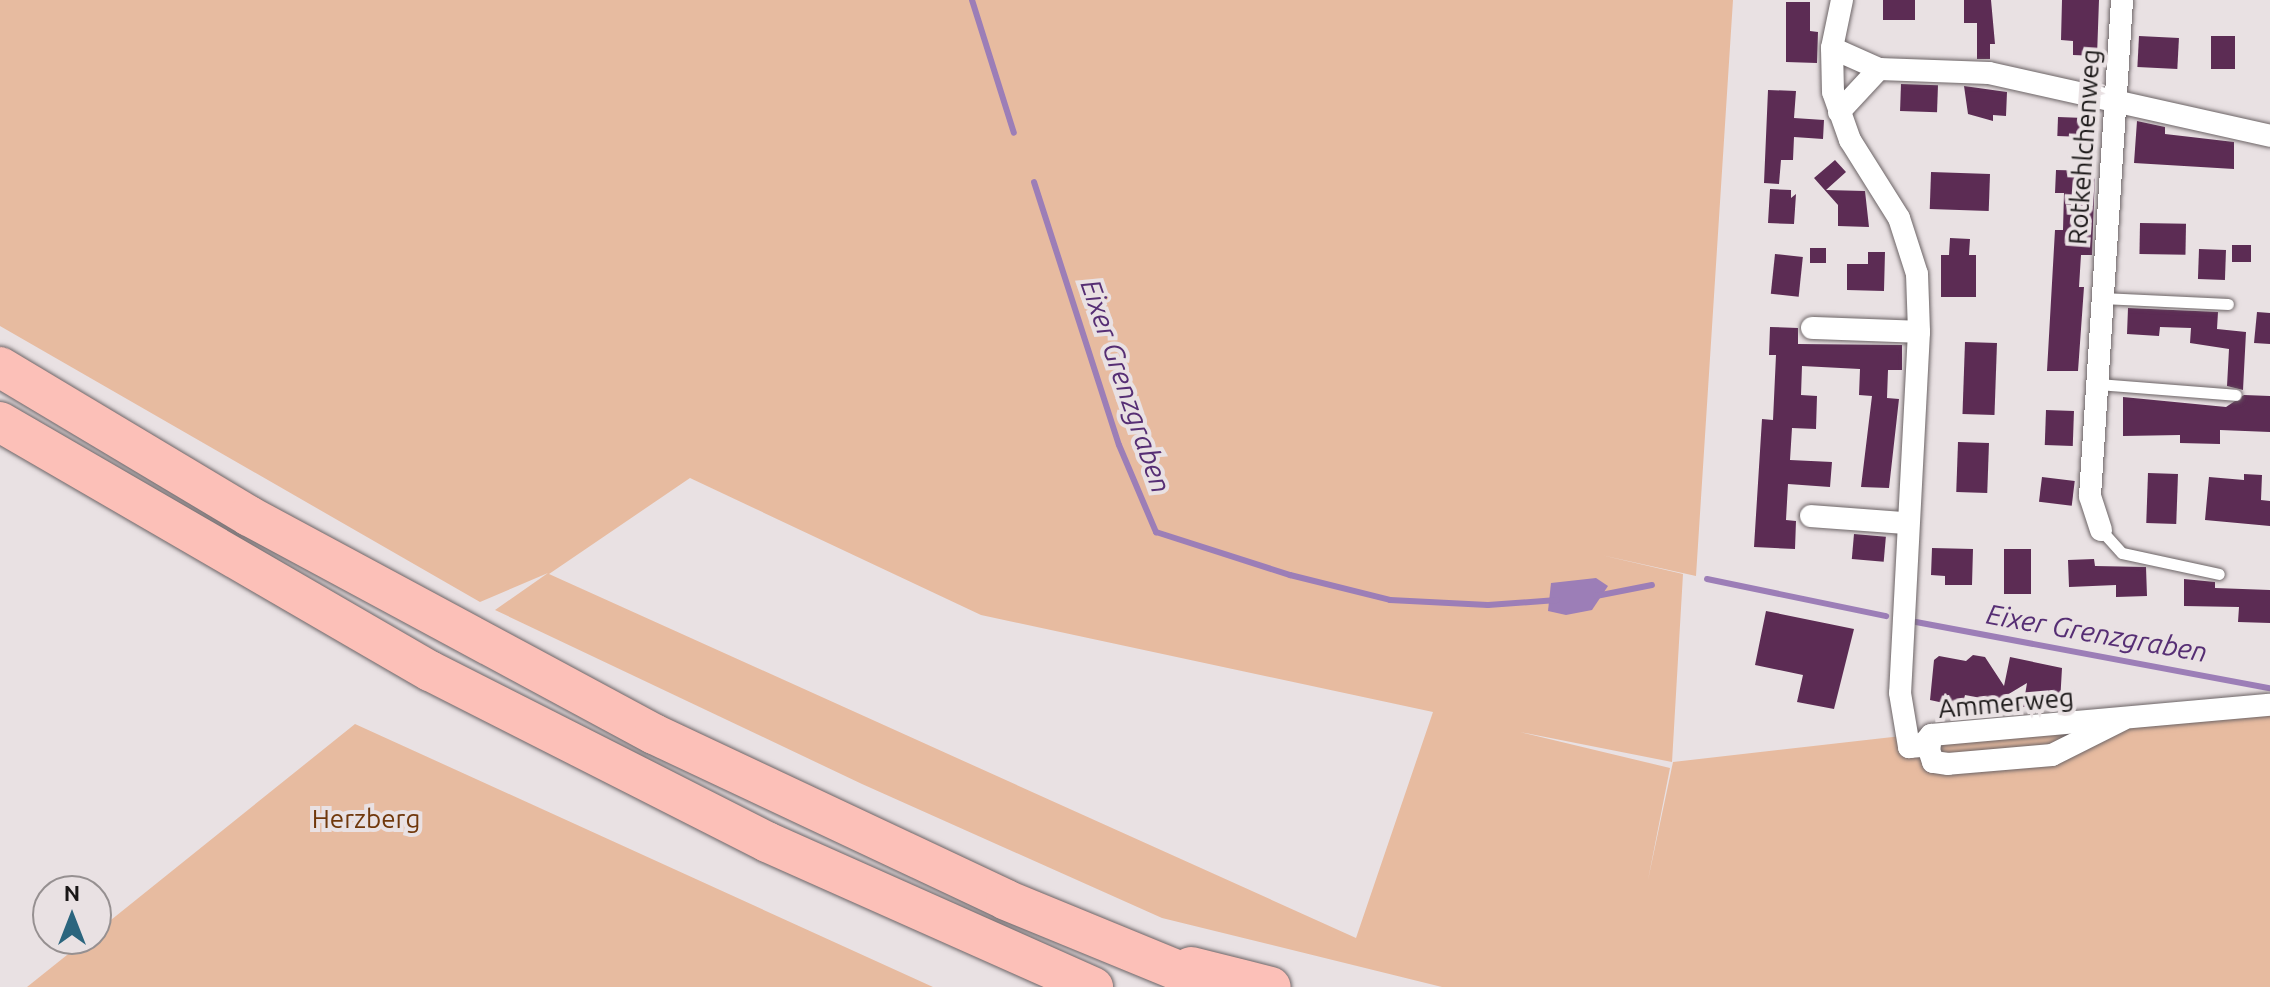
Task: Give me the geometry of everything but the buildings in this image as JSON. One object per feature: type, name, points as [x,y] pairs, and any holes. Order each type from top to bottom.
[{"type":"highway","points":[[0,367],[414,608],[680,747],[1140,957],[1218,987]]},
{"type":"highway","points":[[0,422],[430,671],[767,842],[1093,987]]},
{"type":"highway","points":[[1140,957],[1271,987]]},
{"type":"street","points":[[1811,516],[1905,523],[1919,332],[1917,274],[1909,246],[1839,112],[1832,48],[1842,0]]},
{"type":"street","name":"Rotkehlchenweg","points":[[2101,530],[2090,496],[2122,0]]},
{"type":"street","points":[[1832,48],[1879,69],[1989,73],[2270,136]]},
{"type":"street","points":[[1839,112],[1879,69]]},
{"type":"street","points":[[1812,328],[1919,332]]},
{"type":"street","name":"Ammerweg","points":[[1905,523],[1899,670],[1906,705],[1902,720],[1909,747],[1930,740],[1933,762],[1948,764],[2052,755],[2122,720],[2270,705]]},
{"type":"lane","points":[[2102,298],[2228,304]]},
{"type":"lane","points":[[2097,384],[2236,395]]},
{"type":"lane","name":"Rotkehlchenweg","points":[[2101,530],[2122,553],[2219,574]]},
{"type":"green space","points":[[0,0],[1733,0],[1696,576],[1601,555],[1683,574],[1672,762],[1520,732],[1670,768],[1648,880],[1673,762],[2270,694],[2270,987],[1442,987],[1162,918],[862,784],[495,610],[548,573],[480,602],[0,326]],"holes":[[[690,478],[981,615],[1433,712],[1356,938],[549,574]]]},
{"type":"green space","name":"Herzberg","points":[[355,724],[933,987],[27,987],[67,955],[112,955],[112,919]]},
{"type":"shaded area","points":[[1596,578],[1608,586],[1592,610],[1566,615],[1548,611],[1551,583]]},
{"type":"waterway","name":"Eixer Grenzgraben","points":[[972,0],[1014,133]]},
{"type":"waterway","name":"Eixer Grenzgraben","points":[[1034,182],[1119,445],[1156,532],[1290,575],[1390,600],[1488,605],[1557,600]]},
{"type":"waterway","name":"Eixer Grenzgraben","points":[[1707,579],[1886,616]]},
{"type":"waterway","name":"Eixer Grenzgraben","points":[[1596,596],[1652,585]]},
{"type":"waterway","name":"Eixer Grenzgraben","points":[[1916,622],[2270,688]]}]
